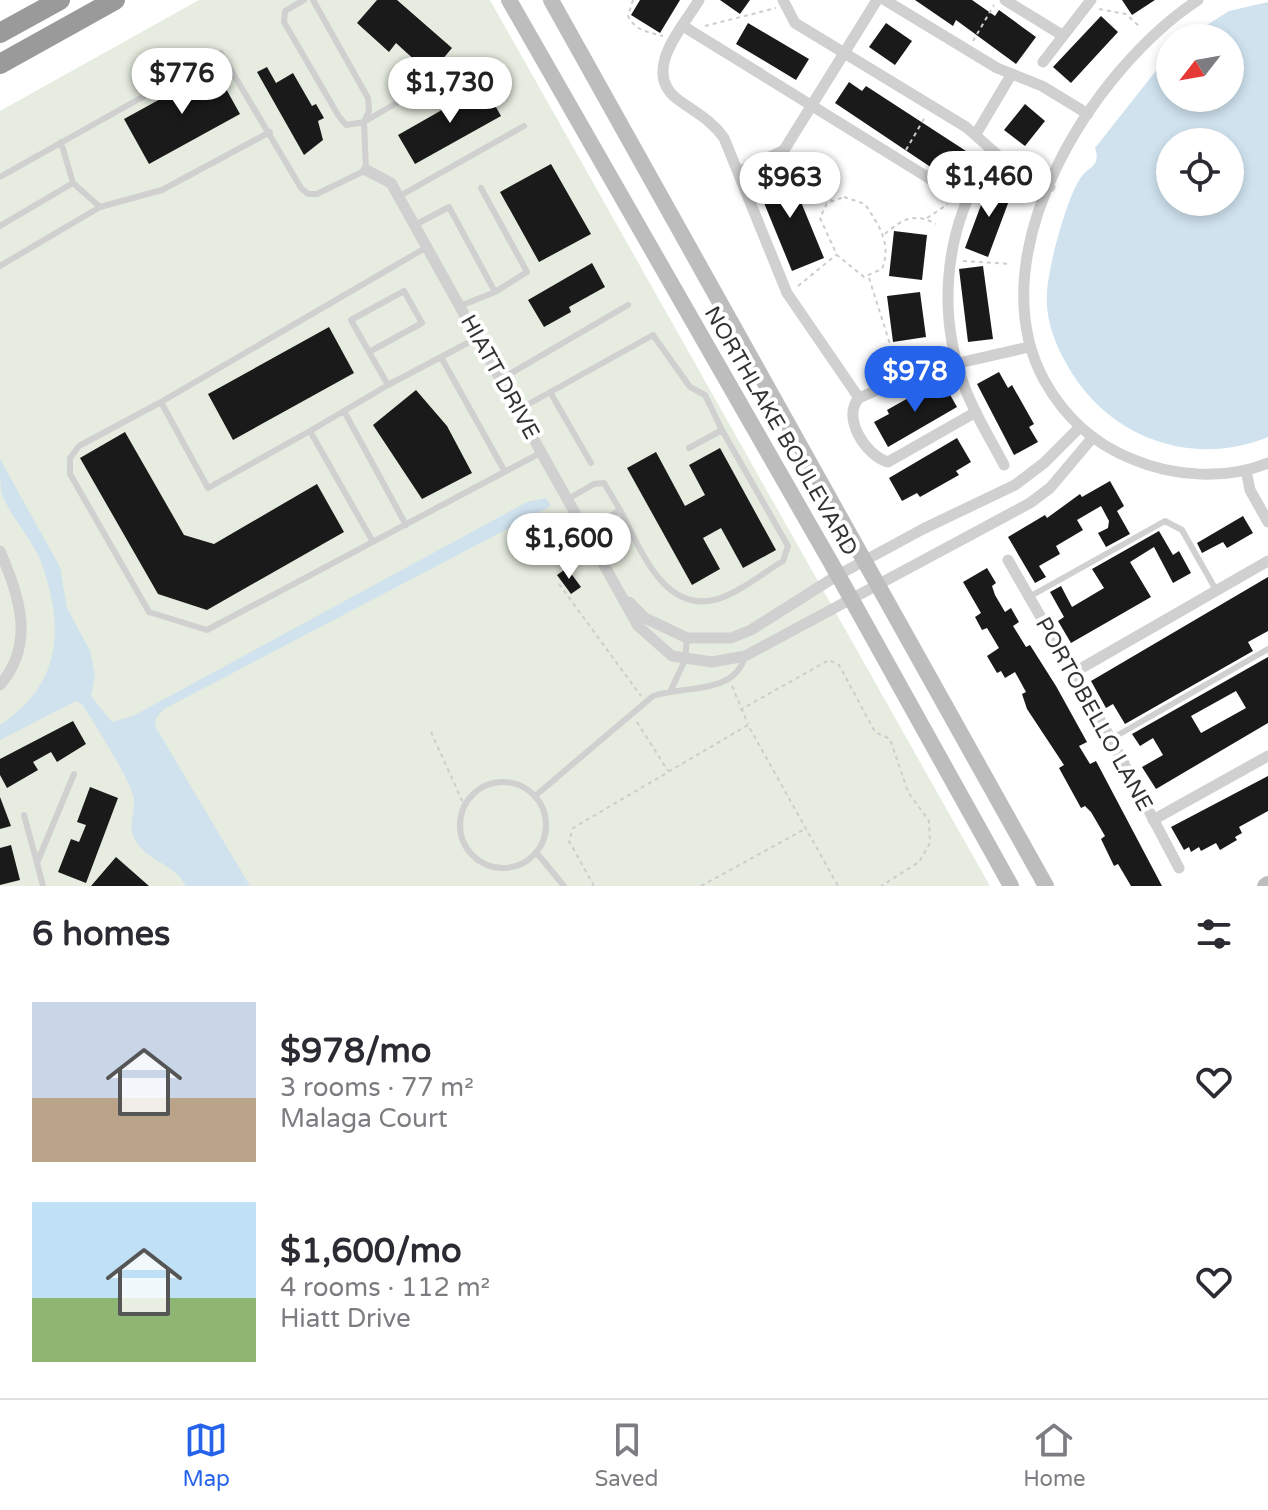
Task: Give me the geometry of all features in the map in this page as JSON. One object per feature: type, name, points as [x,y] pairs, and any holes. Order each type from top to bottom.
[{"type":"highway","points":[[0,33],[60,0]]},
{"type":"highway","points":[[0,64],[115,0]]},
{"type":"main road","name":"NORTHLAKE BOULEVARD","points":[[509,0],[838,575],[1011,886]]},
{"type":"main road","name":"NORTHLAKE BOULEVARD","points":[[551,0],[1046,886]]},
{"type":"street","points":[[699,0],[665,57],[664,82],[673,96],[718,129],[739,172],[787,293],[859,398]]},
{"type":"street","points":[[739,172],[784,150],[877,0]]},
{"type":"street","points":[[885,0],[1011,75],[1042,86],[1088,114]]},
{"type":"street","points":[[1005,0],[1062,35]]},
{"type":"street","points":[[1198,0],[1161,27],[1128,61],[1088,114],[1050,187],[1033,231],[1023,275],[1023,311],[1029,347],[1052,395],[1086,432],[1118,453],[1153,468],[1200,474],[1246,470],[1268,463]]},
{"type":"street","points":[[780,4],[795,23],[976,134],[1009,165],[1050,187]]},
{"type":"street","points":[[1043,62],[1062,35],[1093,4]]},
{"type":"street","points":[[683,26],[962,199]]},
{"type":"street","points":[[976,134],[1011,75]]},
{"type":"street","points":[[983,169],[962,199],[949,269],[950,313],[959,364],[976,412],[1004,465]]},
{"type":"street","name":"HIATT DRIVE","points":[[366,170],[391,183],[638,626],[655,644],[672,656],[685,660]]},
{"type":"street","points":[[976,412],[888,462],[873,455],[854,422],[852,410],[859,398],[915,373],[1029,347]]},
{"type":"street","name":"HIATT DRIVE","points":[[623,596],[645,618],[687,638],[731,638],[751,630],[838,575],[1015,485],[1086,432]]},
{"type":"street","points":[[685,660],[712,662],[745,656],[852,601],[1041,495],[1086,432]]},
{"type":"street","points":[[1246,470],[1250,490],[1268,522]]},
{"type":"street","points":[[0,551],[24,625],[19,653],[0,685]]},
{"type":"street","name":"PORTOBELLO LANE","points":[[1008,560],[1111,739],[1179,868]]},
{"type":"street","points":[[1073,673],[1268,561]]},
{"type":"street","points":[[1153,820],[1268,756]]},
{"type":"lane","points":[[304,0],[285,11],[284,22],[346,125],[364,122],[417,91]]},
{"type":"lane","points":[[0,177],[221,53],[308,194],[317,194],[366,170],[364,122],[369,111],[368,98],[313,0]]},
{"type":"lane","points":[[398,197],[524,126]]},
{"type":"lane","points":[[0,266],[100,207],[162,190],[270,132]]},
{"type":"lane","points":[[61,142],[73,183],[100,207]]},
{"type":"lane","points":[[0,226],[73,183]]},
{"type":"lane","points":[[460,306],[495,292],[527,272],[481,188]]},
{"type":"lane","points":[[415,225],[449,207],[495,292]]},
{"type":"lane","points":[[427,247],[161,402],[79,446],[70,458],[70,474],[149,612],[207,630],[542,452]]},
{"type":"lane","points":[[369,352],[422,323],[404,291],[351,320],[369,352],[388,385]]},
{"type":"lane","points":[[501,379],[628,305]]},
{"type":"lane","points":[[518,410],[653,335],[690,387],[705,395],[788,546],[783,561],[720,598],[704,601],[684,598],[658,580],[604,483],[594,484],[568,499]]},
{"type":"lane","points":[[161,402],[208,488],[477,338]]},
{"type":"lane","points":[[441,357],[505,472]]},
{"type":"lane","points":[[550,392],[591,463]]},
{"type":"lane","points":[[344,411],[406,525]]},
{"type":"lane","points":[[689,448],[722,430]]},
{"type":"lane","points":[[310,431],[373,542]]},
{"type":"lane","points":[[586,530],[620,510]]},
{"type":"lane","points":[[1029,597],[1165,521],[1182,530],[1216,590]]},
{"type":"lane","points":[[671,690],[685,660],[687,638]]},
{"type":"lane","points":[[1111,739],[1268,649]]},
{"type":"lane","points":[[535,796],[645,703],[671,690],[730,680],[742,667],[745,656]]},
{"type":"lane","points":[[37,863],[74,774]]},
{"type":"lane","points":[[505,781],[519,784],[535,796],[545,818],[545,833],[536,852],[518,865],[504,868],[479,860],[461,836],[460,820],[464,805],[476,790],[505,781]]},
{"type":"lane","points":[[24,815],[43,886]]},
{"type":"lane","points":[[536,852],[564,886]]},
{"type":"path","points":[[633,0],[628,16],[639,32],[650,31],[668,38]]},
{"type":"path","points":[[970,46],[997,0]]},
{"type":"path","points":[[698,27],[780,4]]},
{"type":"path","points":[[1093,4],[1126,14],[1140,27]]},
{"type":"path","points":[[900,161],[928,113]]},
{"type":"path","points":[[791,157],[807,175],[813,189],[832,201]]},
{"type":"path","points":[[844,197],[865,204],[884,235],[887,256],[882,269],[864,277],[837,255],[820,218],[827,203],[844,197]]},
{"type":"path","points":[[926,218],[962,199]]},
{"type":"path","points":[[884,235],[913,216],[936,224]]},
{"type":"path","points":[[787,293],[837,255]]},
{"type":"path","points":[[956,261],[1009,264]]},
{"type":"path","points":[[869,275],[895,360]]},
{"type":"path","points":[[559,584],[645,703]]},
{"type":"path","points":[[740,710],[829,660],[839,665],[875,732],[890,739],[908,792],[929,821],[930,843],[919,862],[881,886]]},
{"type":"path","points":[[730,680],[740,710],[838,886]]},
{"type":"path","points":[[633,714],[668,772]]},
{"type":"path","points":[[594,886],[569,841],[573,828],[748,725]]},
{"type":"path","points":[[431,732],[464,805]]},
{"type":"path","points":[[701,886],[805,829]]},
{"type":"shaded area","points":[[199,0],[490,0],[990,886],[0,886],[0,111]]},
{"type":"water","points":[[1268,2],[1268,437],[1239,446],[1209,449],[1180,447],[1152,439],[1126,427],[1103,410],[1066,363],[1054,338],[1047,302],[1055,250],[1076,185],[1096,162],[1095,148],[1156,71],[1156,112],[1244,112],[1244,24],[1208,24],[1229,11]]},
{"type":"water","points":[[0,459],[60,567],[67,608],[90,651],[95,675],[91,696],[112,722],[133,716],[527,502],[546,498],[551,506],[164,709],[156,718],[155,726],[250,886],[186,886],[175,872],[147,854],[133,836],[134,799],[131,790],[83,705],[76,701],[0,740],[0,725],[19,710],[45,676],[55,637],[51,594],[44,570],[2,495]]},
{"type":"building","points":[[377,0],[397,0],[452,48],[430,74],[396,43],[389,52],[357,23]]},
{"type":"building","points":[[640,0],[680,0],[660,33],[631,15]]},
{"type":"building","points":[[720,0],[750,0],[740,14]]},
{"type":"building","points":[[915,0],[972,0],[995,16],[999,10],[1036,37],[1016,64],[956,20],[953,26]]},
{"type":"building","points":[[1122,0],[1155,0],[1132,15]]},
{"type":"building","points":[[1101,16],[1118,32],[1071,83],[1053,67]]},
{"type":"building","points":[[748,23],[809,59],[796,80],[736,44]]},
{"type":"building","points":[[886,23],[912,41],[895,65],[869,47]]},
{"type":"building","points":[[267,67],[276,83],[293,73],[312,106],[316,104],[324,118],[318,121],[323,140],[304,155],[257,72]]},
{"type":"building","points":[[215,69],[240,114],[149,164],[124,119]]},
{"type":"building","points":[[849,82],[862,91],[866,86],[966,151],[947,178],[835,103]]},
{"type":"building","points":[[484,86],[501,116],[415,164],[398,135]]},
{"type":"building","points":[[1025,104],[1045,121],[1025,146],[1004,130]]},
{"type":"building","points":[[551,164],[591,234],[539,262],[500,192]]},
{"type":"building","points":[[787,168],[824,258],[792,271],[755,181]]},
{"type":"building","points":[[990,181],[1013,190],[988,257],[965,248]]},
{"type":"building","points":[[894,231],[927,235],[922,280],[889,276]]},
{"type":"building","points":[[592,263],[605,287],[569,307],[571,312],[544,327],[528,300]]},
{"type":"building","points":[[983,266],[993,339],[968,342],[959,269]]},
{"type":"building","points":[[920,292],[926,337],[893,342],[887,296]]},
{"type":"building","points":[[329,327],[354,373],[233,440],[208,394]]},
{"type":"building","points":[[999,372],[1008,388],[1012,385],[1034,424],[1029,427],[1038,442],[1014,455],[977,384]]},
{"type":"building","points":[[944,384],[957,407],[888,447],[874,422],[889,414],[887,410],[926,388],[929,393]]},
{"type":"building","points":[[416,390],[447,426],[472,473],[422,499],[373,425]]},
{"type":"building","points":[[125,432],[184,535],[214,544],[317,484],[344,532],[207,610],[158,594],[80,458]]},
{"type":"building","points":[[957,438],[971,462],[956,471],[959,475],[920,497],[917,493],[902,501],[889,478]]},
{"type":"building","points":[[720,448],[776,550],[743,568],[721,528],[703,538],[720,569],[692,585],[627,468],[656,452],[685,506],[705,495],[689,465]]},
{"type":"building","points":[[1110,481],[1124,506],[1117,511],[1130,534],[1106,547],[1098,533],[1108,528],[1109,521],[1101,506],[1077,520],[1083,530],[1056,546],[1060,554],[1039,566],[1046,577],[1035,583],[1008,537],[1045,515],[1047,518],[1080,494],[1082,497]]},
{"type":"building","points":[[1243,516],[1253,533],[1227,548],[1223,542],[1202,553],[1197,543]]},
{"type":"building","points":[[1159,531],[1173,555],[1179,551],[1191,573],[1173,583],[1154,547],[1130,562],[1151,597],[1071,643],[1058,621],[1064,617],[1050,592],[1061,586],[1072,607],[1104,588],[1092,569]]},
{"type":"building","points":[[567,568],[581,587],[571,594],[557,575]]},
{"type":"building","points":[[987,568],[996,583],[992,586],[995,595],[1005,612],[1011,608],[1019,622],[1013,626],[1026,647],[1030,645],[1056,686],[1087,742],[1079,746],[1090,764],[1096,761],[1162,886],[1131,886],[1118,864],[1114,866],[1101,839],[1105,836],[1091,812],[1085,806],[1081,808],[1059,768],[1064,765],[1027,709],[1022,694],[1026,692],[1015,672],[1005,678],[1001,671],[997,673],[987,656],[999,648],[987,628],[982,630],[975,617],[981,613],[963,582]]},
{"type":"building","points":[[1268,577],[1268,631],[1248,642],[1253,651],[1125,724],[1113,704],[1106,708],[1091,681]]},
{"type":"building","points":[[1268,657],[1268,723],[1156,789],[1142,767],[1163,755],[1153,738],[1140,746],[1132,734]],"holes":[[[1236,691],[1246,708],[1201,733],[1191,716]]]},
{"type":"building","points":[[73,721],[86,744],[57,762],[51,752],[33,762],[38,770],[7,788],[0,775],[0,759]]},
{"type":"building","points":[[1268,776],[1268,811],[1239,827],[1242,833],[1235,837],[1237,840],[1220,850],[1216,843],[1201,851],[1199,847],[1191,852],[1189,847],[1184,850],[1171,827]]},
{"type":"building","points":[[90,787],[118,798],[86,883],[58,872],[71,839],[79,842],[86,825],[77,822]]},
{"type":"building","points":[[0,797],[11,826],[0,829]]},
{"type":"building","points":[[11,845],[20,880],[0,885],[0,848]]},
{"type":"building","points":[[116,857],[149,886],[91,886]]}]
